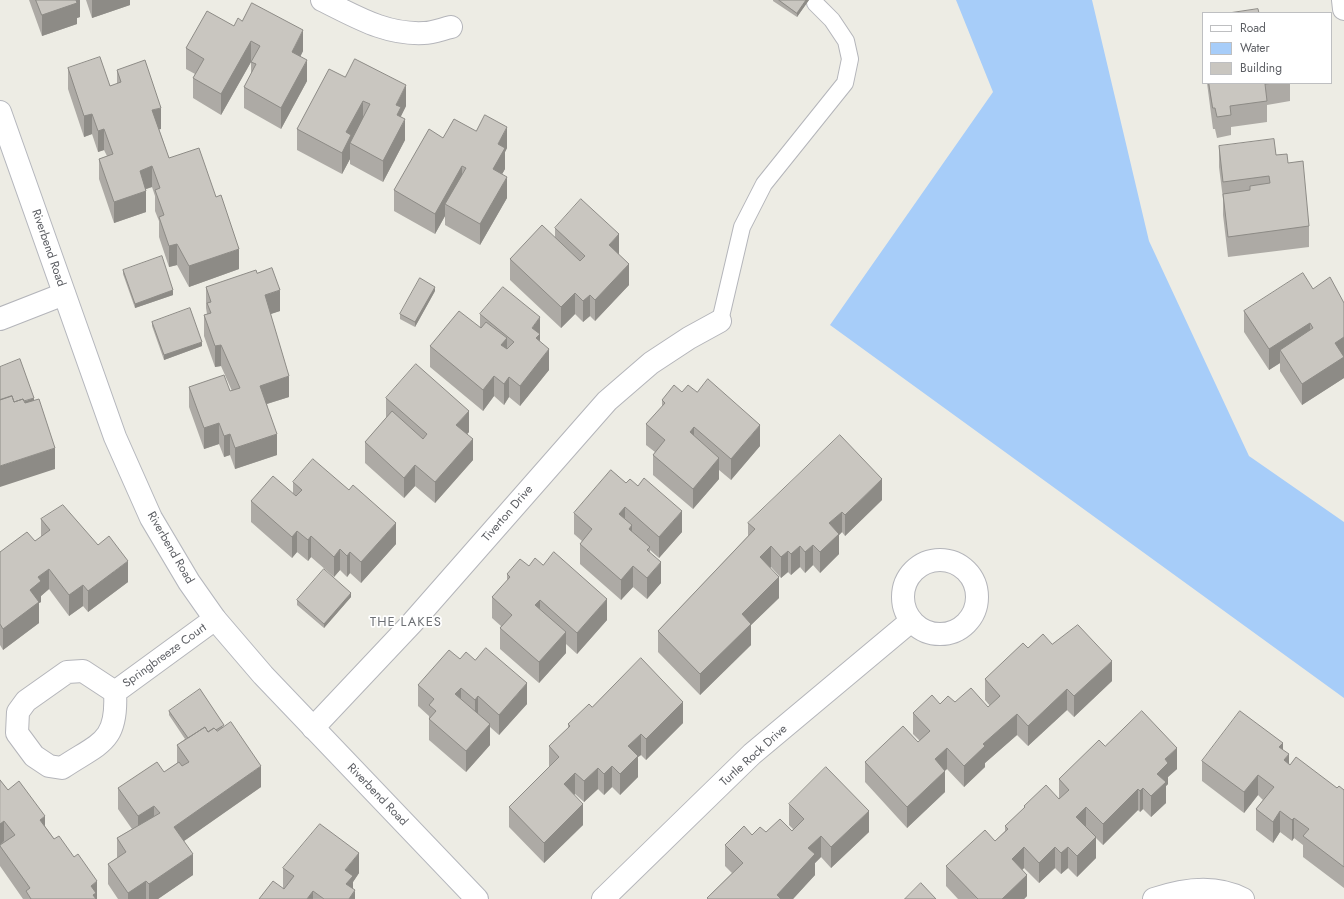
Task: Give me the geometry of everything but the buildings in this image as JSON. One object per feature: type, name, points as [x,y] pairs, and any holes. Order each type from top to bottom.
[{"type":"street","points":[[322,0],[377,27],[398,33],[425,34],[451,27]]},
{"type":"street","points":[[1343,0],[1344,8]]},
{"type":"street","name":"Riverbend Road","points":[[0,112],[114,437],[151,518],[189,582],[215,619],[262,675],[477,899]]},
{"type":"street","points":[[0,319],[64,294]]},
{"type":"street","name":"Tiverton Drive","points":[[313,728],[412,623],[607,401],[651,364],[689,338],[720,321]]},
{"type":"street","name":"Springbreeze Court","points":[[115,692],[215,619]]},
{"type":"street","name":"Turtle Rock Drive","points":[[603,899],[752,754],[911,621]]},
{"type":"street","name":"Springbreeze Court","points":[[83,671],[115,692],[117,713],[108,737],[62,768],[49,766],[34,756],[17,733],[18,712],[26,701],[67,672],[83,671]]},
{"type":"street","points":[[1154,899],[1177,891],[1206,889],[1234,894],[1243,899]]},
{"type":"lane","points":[[720,321],[742,227],[764,184],[845,83],[850,59],[846,41],[832,20],[815,3]]},
{"type":"water","points":[[956,0],[1092,0],[1149,241],[1249,456],[1344,522],[1344,698],[830,325],[993,92]]},
{"type":"district","name":"THE LAKES","points":[[406,623]]}]
